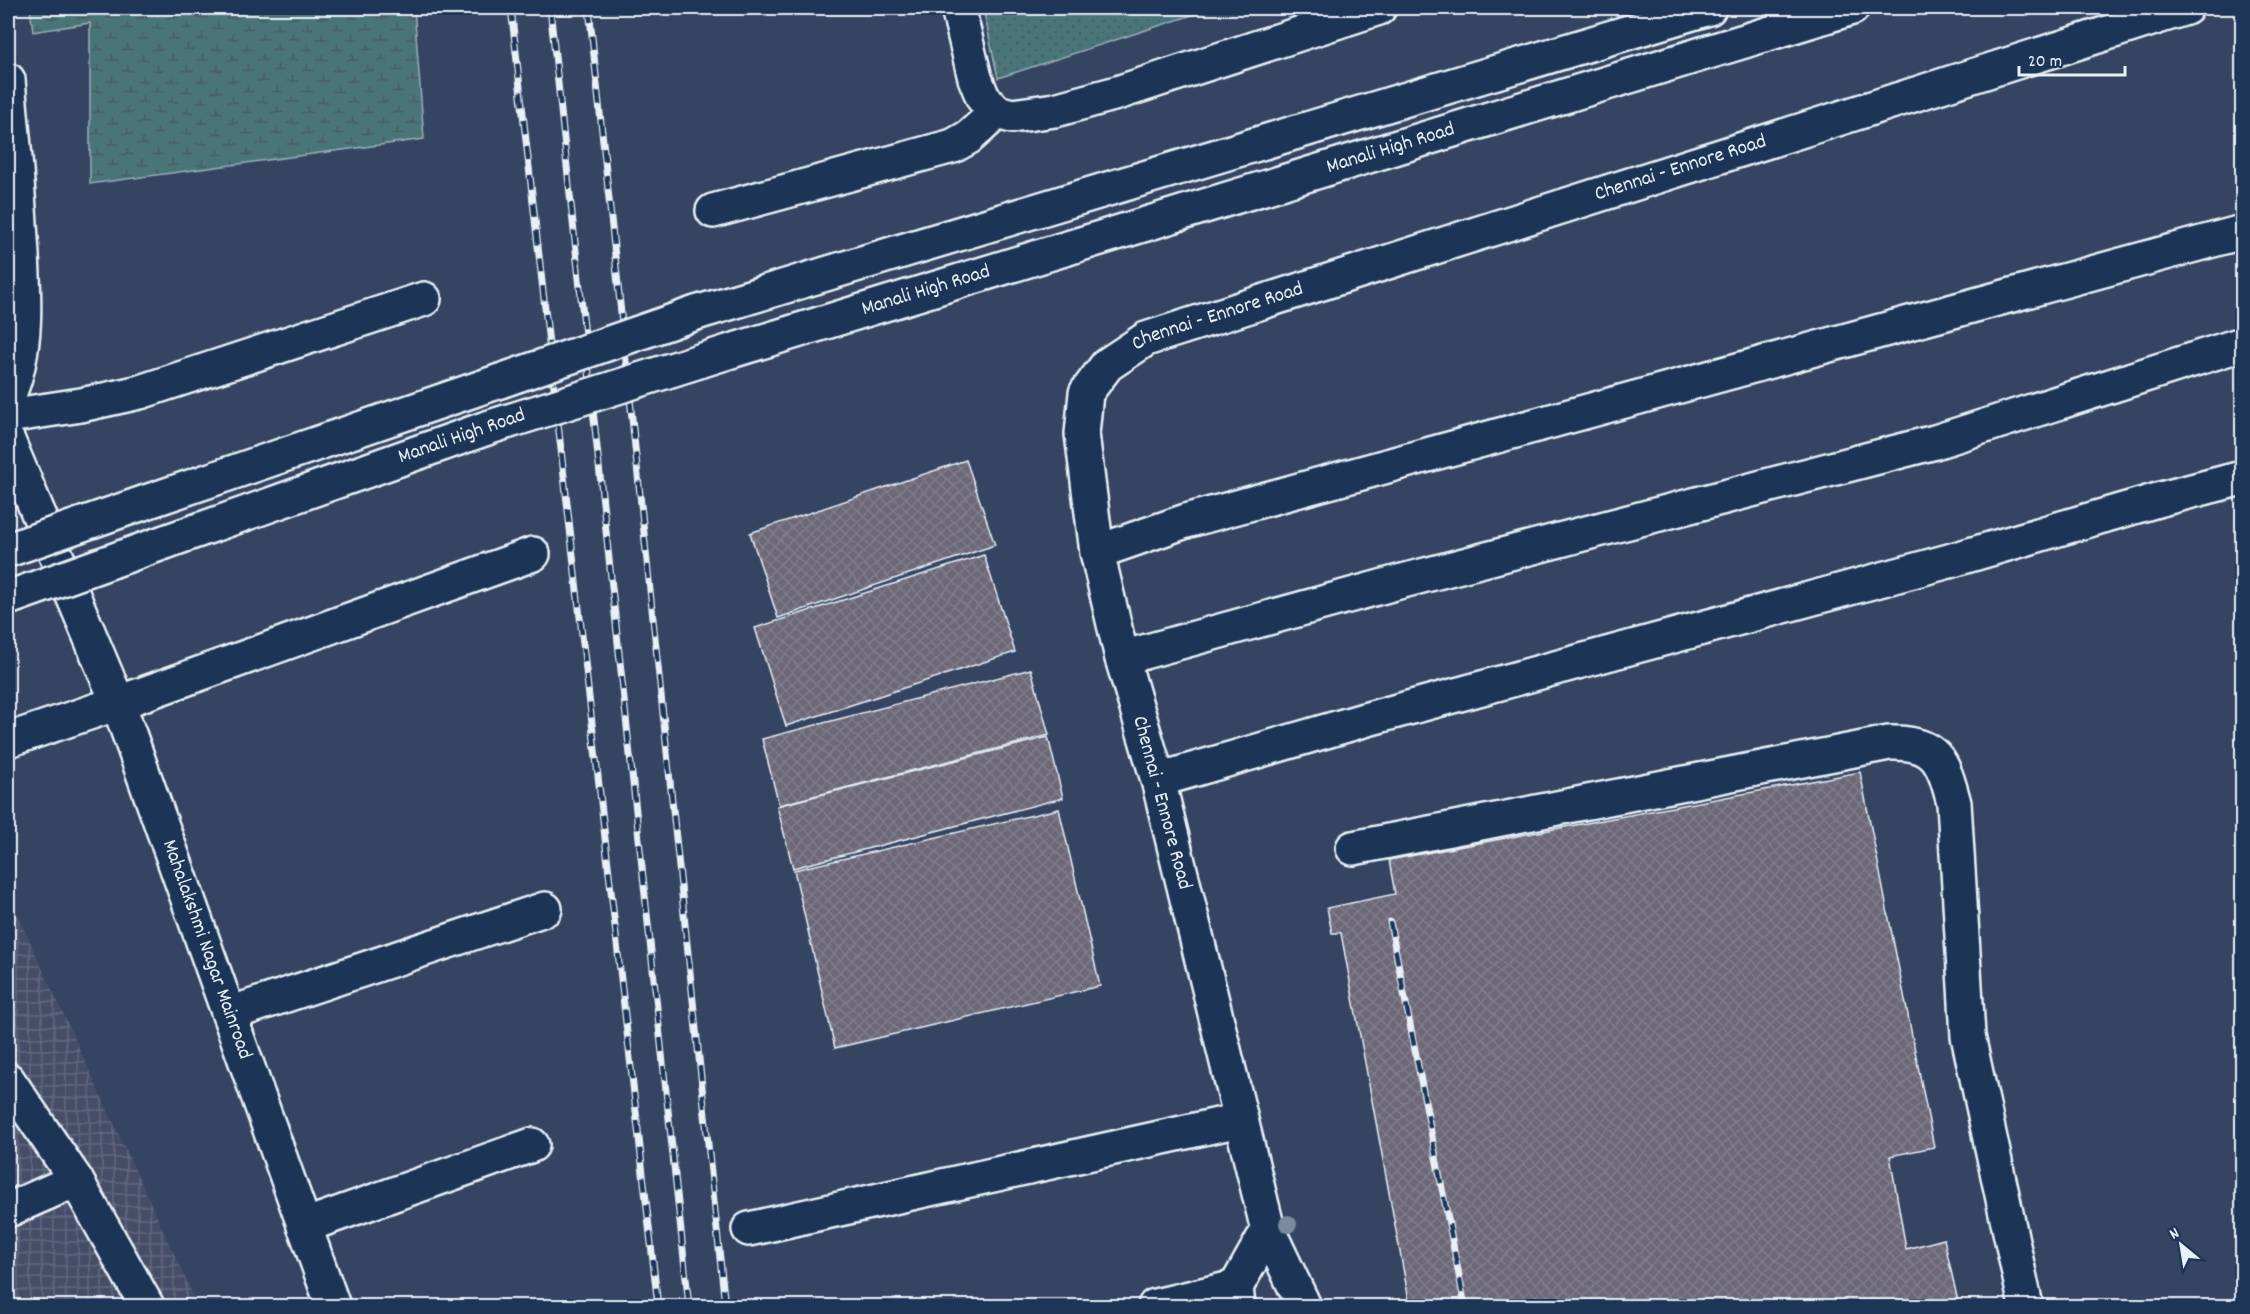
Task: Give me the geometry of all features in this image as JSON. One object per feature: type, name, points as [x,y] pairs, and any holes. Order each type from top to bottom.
[{"type":"street","points":[[958,8],[982,98],[997,112],[1012,116],[1097,99],[1379,8]]},
{"type":"street","name":"Manali High Road","points":[[8,550],[696,313],[1709,8]]},
{"type":"street","name":"Manali High Road","points":[[8,598],[487,428],[730,351],[1852,8]]},
{"type":"street","name":"Chennai - Ennore Road","points":[[1304,1306],[1268,1230],[1158,780],[1122,658],[1097,552],[1082,434],[1086,393],[1107,365],[1146,339],[2186,8]]},
{"type":"street","points":[[8,80],[23,269],[22,336],[15,381],[8,396]]},
{"type":"street","points":[[713,211],[953,146],[969,137],[997,112]]},
{"type":"street","points":[[1097,552],[1186,521],[2242,232]]},
{"type":"street","points":[[8,416],[81,405],[140,392],[424,299]]},
{"type":"street","points":[[1122,658],[1395,583],[1935,442],[2242,344]]},
{"type":"street","name":"Mahalakshmi Nagar Mainroad","points":[[8,441],[118,703],[333,1306]]},
{"type":"street","points":[[1158,780],[1364,720],[1949,561],[2161,499],[2242,478]]},
{"type":"street","points":[[8,740],[118,703],[533,554]]},
{"type":"street","points":[[1353,849],[1889,743],[1910,742],[1930,750],[1946,771],[1954,803],[1968,1036],[2026,1306]]},
{"type":"street","points":[[229,1014],[545,909]]},
{"type":"street","points":[[8,1080],[76,1180],[147,1306]]},
{"type":"street","points":[[749,1229],[1240,1120]]},
{"type":"street","points":[[304,1226],[532,1145]]},
{"type":"street","points":[[8,1210],[76,1180]]},
{"type":"street","points":[[1155,1306],[1237,1297],[1268,1230]]},
{"type":"shaded area","points":[[8,894],[198,1306],[8,1306]]},
{"type":"green space","points":[[30,8],[414,8],[424,139],[90,184],[90,23],[33,32]]},
{"type":"green space","points":[[983,8],[1214,8],[998,78]]},
{"type":"building","points":[[966,460],[995,545],[778,618],[750,533]]},
{"type":"building","points":[[984,555],[1015,652],[786,726],[755,628]]},
{"type":"building","points":[[1031,669],[1049,735],[779,805],[762,739]]},
{"type":"building","points":[[1048,737],[1063,798],[793,868],[777,806]]},
{"type":"building","points":[[1860,772],[1934,1147],[1890,1156],[1906,1249],[1944,1239],[1959,1306],[1410,1306],[1341,933],[1332,933],[1327,908],[1395,894],[1389,860]]},
{"type":"building","points":[[1059,809],[1100,986],[835,1048],[794,870]]},
{"type":"railway","points":[[511,8],[658,1306]]},
{"type":"railway","points":[[550,8],[689,1306]]},
{"type":"railway","points":[[589,8],[725,1306]]},
{"type":"railway","points":[[1390,922],[1465,1306]]}]
